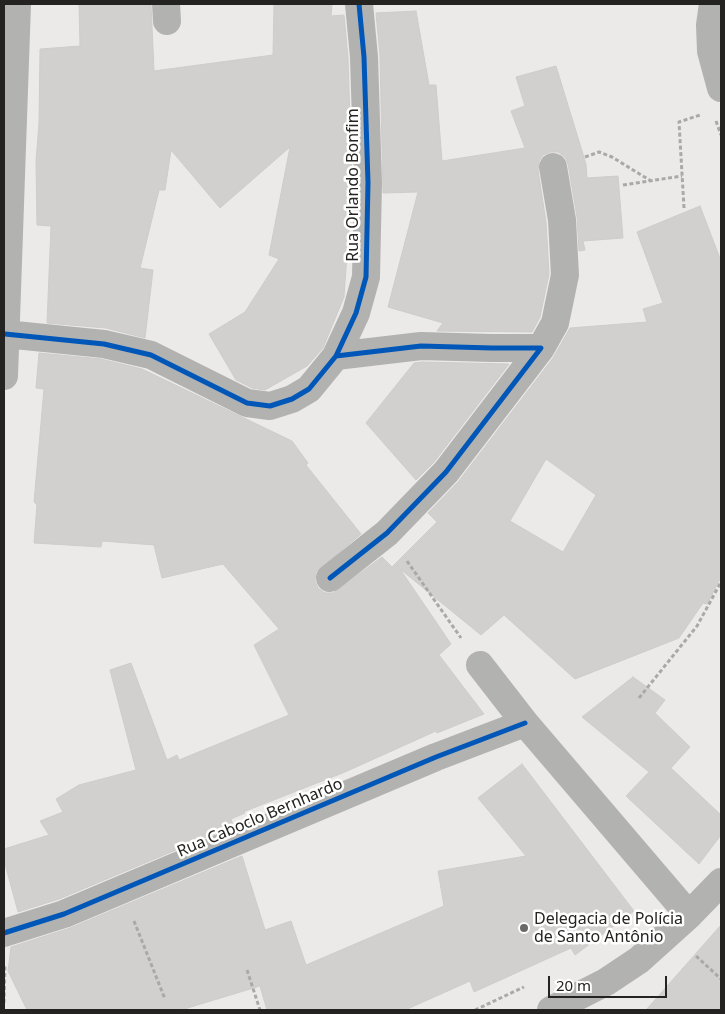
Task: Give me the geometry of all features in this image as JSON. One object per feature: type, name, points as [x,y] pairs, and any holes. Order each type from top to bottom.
[{"type":"street","points":[[4,376],[17,4]]},
{"type":"street","name":"Rua Orlando Bonfim","points":[[5,334],[104,344],[151,355],[247,403],[270,406],[292,399],[309,389],[336,356],[358,304],[366,277],[368,242],[364,57],[359,4]]},
{"type":"street","points":[[713,4],[711,51],[721,88]]},
{"type":"street","points":[[330,578],[388,533],[446,472],[541,348],[555,323],[565,275],[562,220],[553,167]]},
{"type":"street","points":[[336,356],[421,346],[541,348]]},
{"type":"street","points":[[480,665],[525,723],[689,915]]},
{"type":"street","name":"Rua Caboclo Bernhardo","points":[[4,933],[64,914],[436,756],[525,723]]},
{"type":"street","points":[[551,1010],[606,982],[639,960],[689,915],[721,882]]},
{"type":"path","points":[[684,208],[679,122],[704,114]]},
{"type":"path","points":[[553,167],[599,152],[612,157],[651,181]]},
{"type":"path","points":[[623,185],[682,176]]},
{"type":"path","points":[[388,533],[480,665]]},
{"type":"path","points":[[639,698],[698,626],[721,582]]},
{"type":"path","points":[[122,890],[165,999]]},
{"type":"path","points":[[694,954],[721,979]]},
{"type":"path","points":[[247,970],[260,1010]]},
{"type":"building","points":[[79,4],[151,4],[154,71],[273,55],[274,4],[332,4],[331,16],[344,15],[348,58],[352,183],[344,297],[323,348],[307,366],[265,390],[252,388],[236,380],[209,334],[245,312],[279,259],[269,255],[290,147],[220,208],[171,150],[165,190],[159,190],[140,268],[153,270],[145,338],[106,328],[47,323],[51,226],[37,225],[36,161],[39,123],[40,49],[80,46]]},
{"type":"building","points":[[416,11],[429,85],[436,85],[442,161],[525,148],[511,111],[525,106],[516,77],[556,66],[586,164],[587,178],[618,176],[623,238],[583,241],[585,250],[579,251],[577,217],[568,164],[565,157],[558,152],[550,152],[543,155],[539,161],[538,170],[546,222],[549,274],[540,317],[532,332],[437,331],[443,323],[388,307],[418,192],[383,193],[380,56],[376,13]]},
{"type":"building","points":[[700,206],[721,261],[721,577],[707,604],[703,603],[679,638],[575,679],[504,615],[481,635],[400,569],[451,644],[439,655],[484,714],[437,733],[436,731],[345,772],[243,812],[245,813],[231,819],[233,826],[59,899],[18,912],[4,860],[4,849],[49,835],[40,821],[63,812],[56,799],[79,785],[136,770],[110,670],[131,663],[167,760],[177,755],[179,760],[289,715],[254,645],[279,629],[223,564],[162,578],[154,545],[102,541],[101,547],[34,543],[37,505],[34,502],[44,389],[36,388],[39,353],[101,359],[142,369],[292,441],[308,463],[306,465],[361,534],[316,572],[315,581],[318,588],[325,593],[333,593],[382,557],[392,567],[437,522],[428,513],[458,482],[553,358],[570,328],[647,322],[643,309],[663,303],[637,232]],"holes":[[[546,459],[596,495],[563,552],[510,521]]]},
{"type":"building","points":[[414,363],[509,364],[434,462],[416,480],[366,423]]},
{"type":"building","points":[[633,677],[665,700],[655,713],[690,747],[671,768],[721,815],[721,835],[699,864],[626,796],[649,772],[582,717]]},
{"type":"building","points":[[522,764],[634,911],[575,955],[571,948],[474,992],[470,981],[405,1010],[267,1010],[260,986],[181,1010],[27,1010],[8,971],[11,947],[70,928],[242,856],[265,930],[291,921],[306,965],[444,906],[438,871],[526,856],[478,798]]},
{"type":"building","points":[[721,925],[721,1010],[646,1010]]},
{"type":"cycle path","points":[[5,334],[104,344],[151,355],[247,403],[270,406],[292,399],[309,389],[336,356],[356,313],[366,277],[368,183],[364,57],[359,4]]},
{"type":"cycle path","points":[[330,578],[387,533],[446,472],[541,348],[421,346],[336,356]]},
{"type":"cycle path","points":[[4,933],[64,914],[436,757],[525,723]]},
{"type":"place","name":"Delegacia de Polícia de Santo Antônio","points":[[524,928]]}]
